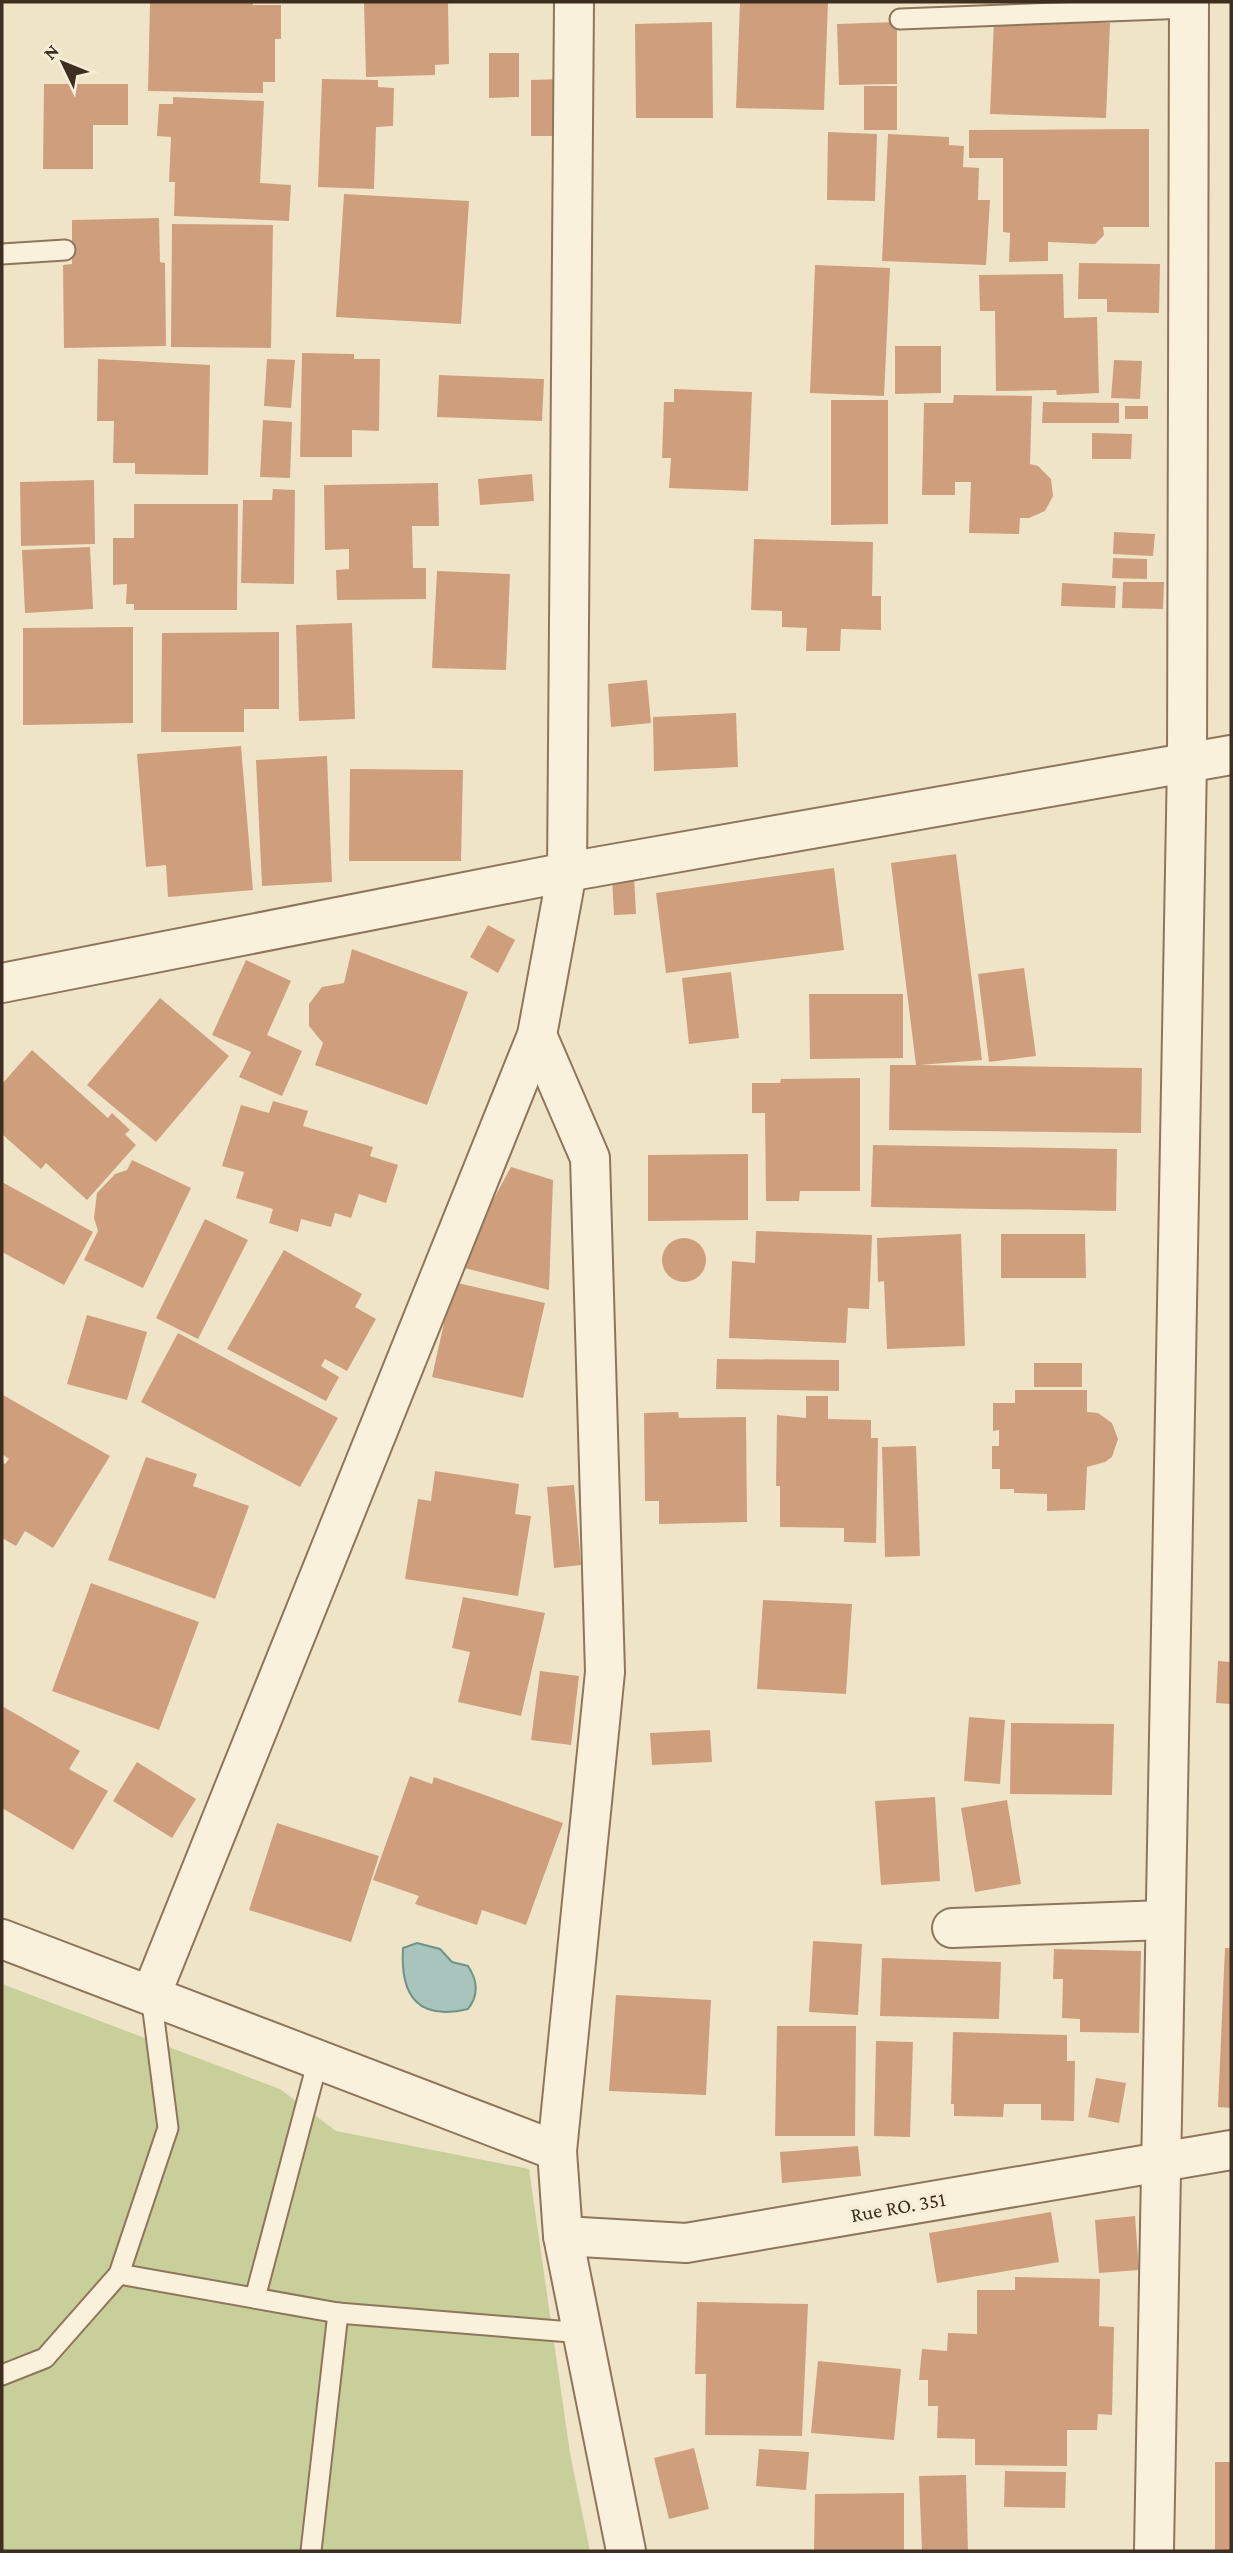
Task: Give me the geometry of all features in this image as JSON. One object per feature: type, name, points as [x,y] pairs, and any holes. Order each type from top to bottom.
[{"type":"street","points":[[151,1996],[537,1035],[567,872],[574,2]]},
{"type":"street","points":[[1154,2551],[1186,762],[1189,5]]},
{"type":"street","points":[[2,983],[567,872],[1231,755]]},
{"type":"street","points":[[537,1035],[590,1158],[605,1672],[557,2151],[563,2236],[626,2551]]},
{"type":"street","points":[[952,1928],[1164,1920]]},
{"type":"street","points":[[2,1939],[557,2151]]},
{"type":"street","name":"Rue RO. 351","points":[[563,2236],[685,2243],[1231,2150]]},
{"type":"lane","points":[[900,19],[1189,5]]},
{"type":"lane","points":[[2,254],[65,250]]},
{"type":"lane","points":[[2,2375],[45,2358],[119,2273],[168,2128],[151,1996]]},
{"type":"lane","points":[[255,2298],[318,2060]]},
{"type":"lane","points":[[119,2273],[338,2313],[583,2333]]},
{"type":"lane","points":[[311,2551],[338,2313]]},
{"type":"green space","points":[[2,1984],[280,2089],[336,2131],[529,2169],[570,2453],[590,2551],[2,2551]]},
{"type":"water","points":[[417,1943],[440,1949],[452,1962],[468,1966],[476,1988],[468,2009],[451,2012],[425,2008],[409,1992],[403,1965],[403,1948]]},
{"type":"building","points":[[150,2],[253,2],[253,5],[281,5],[281,39],[275,39],[275,82],[263,82],[263,93],[148,91]]},
{"type":"building","points":[[364,2],[448,2],[449,64],[435,65],[435,75],[366,77]]},
{"type":"building","points":[[740,2],[828,2],[824,110],[736,108]]},
{"type":"building","points":[[994,20],[1110,23],[1106,118],[990,114]]},
{"type":"building","points":[[712,22],[713,118],[636,118],[635,24]]},
{"type":"building","points":[[897,22],[897,84],[839,85],[837,24]]},
{"type":"building","points":[[489,53],[519,53],[519,97],[489,98]]},
{"type":"building","points":[[322,79],[378,80],[378,87],[394,88],[393,126],[376,127],[374,189],[318,187]]},
{"type":"building","points":[[560,79],[560,136],[531,136],[531,80]]},
{"type":"building","points":[[44,84],[128,84],[128,125],[93,125],[93,169],[43,169]]},
{"type":"building","points":[[864,86],[897,86],[897,130],[864,130]]},
{"type":"building","points":[[173,97],[264,101],[260,183],[291,185],[289,221],[174,216],[175,182],[169,182],[171,137],[157,136],[159,104],[173,104]]},
{"type":"building","points":[[1149,129],[1149,227],[1103,227],[1104,235],[1095,244],[1048,242],[1048,261],[1009,262],[1010,233],[1003,232],[1003,158],[969,158],[969,130]]},
{"type":"building","points":[[828,132],[877,134],[875,201],[827,200]]},
{"type":"building","points":[[888,134],[949,137],[949,145],[964,146],[963,167],[979,168],[978,200],[990,200],[986,265],[882,261]]},
{"type":"building","points":[[344,194],[469,201],[461,324],[336,317]]},
{"type":"building","points":[[159,218],[160,262],[165,263],[166,346],[64,348],[63,265],[72,264],[72,220]]},
{"type":"building","points":[[172,224],[273,225],[271,348],[171,347]]},
{"type":"building","points":[[1079,263],[1160,264],[1159,313],[1107,312],[1107,299],[1078,299]]},
{"type":"building","points":[[815,265],[890,268],[884,396],[810,393]]},
{"type":"building","points":[[1063,274],[1064,318],[1097,317],[1099,393],[1057,395],[1056,390],[996,391],[995,311],[980,311],[979,275]]},
{"type":"building","points":[[895,346],[941,346],[941,393],[895,394]]},
{"type":"building","points":[[302,353],[354,354],[354,359],[380,359],[379,431],[352,430],[352,457],[300,457]]},
{"type":"building","points":[[98,359],[210,365],[208,475],[135,474],[135,463],[113,463],[114,421],[97,421]]},
{"type":"building","points":[[267,359],[295,360],[291,408],[264,406]]},
{"type":"building","points":[[1114,360],[1142,361],[1140,399],[1111,398]]},
{"type":"building","points":[[439,375],[544,379],[542,421],[437,417]]},
{"type":"building","points":[[674,389],[752,392],[748,491],[669,488],[671,458],[662,458],[664,402],[674,402]]},
{"type":"building","points":[[954,395],[1032,396],[1030,464],[1038,466],[1051,479],[1053,496],[1045,511],[1029,518],[1020,518],[1019,534],[969,533],[971,482],[955,482],[955,495],[922,495],[924,403],[953,403]]},
{"type":"building","points":[[831,400],[888,400],[888,524],[831,525]]},
{"type":"building","points":[[1043,402],[1119,403],[1119,423],[1042,423]]},
{"type":"building","points":[[1125,406],[1148,406],[1148,419],[1125,419]]},
{"type":"building","points":[[263,420],[292,422],[290,478],[260,477]]},
{"type":"building","points":[[1092,433],[1132,434],[1131,459],[1092,459]]},
{"type":"building","points":[[532,474],[534,501],[480,505],[478,479]]},
{"type":"building","points":[[94,480],[95,544],[21,546],[20,482]]},
{"type":"building","points":[[438,483],[439,526],[412,526],[413,568],[426,568],[426,599],[337,600],[336,570],[349,569],[349,549],[325,550],[324,485]]},
{"type":"building","points":[[273,489],[295,490],[294,584],[241,583],[243,500],[272,500]]},
{"type":"building","points":[[134,504],[238,504],[237,610],[134,610],[134,604],[126,604],[127,584],[113,585],[113,538],[134,538]]},
{"type":"building","points":[[1114,532],[1155,534],[1153,556],[1113,554]]},
{"type":"building","points":[[754,539],[873,542],[872,596],[881,596],[881,630],[841,629],[840,651],[806,651],[807,628],[782,627],[782,611],[751,610]]},
{"type":"building","points":[[90,547],[93,609],[25,613],[22,550]]},
{"type":"building","points":[[1113,558],[1147,559],[1147,579],[1112,578]]},
{"type":"building","points":[[437,571],[510,574],[506,670],[432,668]]},
{"type":"building","points":[[1123,582],[1164,582],[1163,609],[1122,608]]},
{"type":"building","points":[[1062,583],[1116,586],[1115,608],[1061,606]]},
{"type":"building","points":[[352,623],[355,719],[299,721],[296,625]]},
{"type":"building","points":[[133,627],[133,723],[23,725],[23,628]]},
{"type":"building","points":[[279,632],[279,709],[244,709],[244,732],[161,732],[162,633]]},
{"type":"building","points":[[647,680],[651,723],[611,727],[608,684]]},
{"type":"building","points":[[736,713],[738,767],[654,771],[653,717]]},
{"type":"building","points":[[241,746],[253,890],[168,897],[166,865],[146,867],[137,754]]},
{"type":"building","points":[[327,756],[332,882],[262,886],[256,760]]},
{"type":"building","points":[[350,769],[463,770],[461,861],[349,861]]},
{"type":"building","points":[[956,854],[982,1060],[920,1065],[1142,1068],[1141,1133],[889,1130],[890,1065],[916,1065],[891,863]]},
{"type":"building","points":[[834,868],[844,950],[666,973],[656,893]]},
{"type":"building","points":[[634,875],[636,914],[614,915],[612,877]]},
{"type":"building","points":[[488,925],[515,940],[498,973],[470,957]]},
{"type":"building","points":[[352,949],[468,992],[427,1105],[315,1065],[323,1043],[309,1026],[309,1004],[322,987],[344,983]]},
{"type":"building","points":[[246,960],[291,981],[267,1035],[302,1051],[282,1096],[239,1077],[251,1052],[212,1035]]},
{"type":"building","points":[[1024,968],[1036,1056],[989,1062],[978,974]]},
{"type":"building","points":[[731,972],[739,1038],[689,1044],[682,978]]},
{"type":"building","points":[[809,994],[903,994],[903,1058],[810,1059]]},
{"type":"building","points":[[160,998],[229,1056],[156,1142],[87,1085]]},
{"type":"building","points":[[32,1050],[108,1118],[112,1113],[130,1130],[125,1134],[136,1145],[87,1200],[46,1163],[41,1169],[2,1134],[2,1084]]},
{"type":"building","points":[[860,1078],[860,1191],[800,1191],[799,1201],[766,1201],[765,1113],[752,1113],[752,1083],[780,1083],[781,1079]]},
{"type":"building","points":[[273,1101],[308,1111],[303,1126],[373,1147],[370,1156],[398,1165],[386,1203],[359,1194],[351,1218],[335,1213],[331,1227],[301,1219],[298,1232],[269,1223],[273,1209],[236,1198],[244,1172],[222,1166],[241,1105],[269,1113]]},
{"type":"building","points":[[873,1145],[1117,1149],[1116,1211],[871,1207]]},
{"type":"building","points":[[748,1154],[748,1220],[648,1221],[648,1155]]},
{"type":"building","points":[[132,1160],[191,1188],[143,1288],[84,1260],[98,1231],[94,1218],[97,1193],[115,1174],[127,1170]]},
{"type":"building","points":[[511,1167],[553,1180],[549,1290],[457,1266]]},
{"type":"building","points":[[2,1182],[93,1232],[64,1285],[2,1252]]},
{"type":"building","points":[[205,1219],[248,1240],[198,1339],[156,1318]]},
{"type":"building","points":[[756,1231],[872,1235],[869,1309],[848,1308],[846,1343],[729,1338],[732,1261],[755,1263]]},
{"type":"building","points":[[961,1234],[965,1346],[887,1349],[884,1281],[878,1282],[877,1238]]},
{"type":"building","points":[[1001,1234],[1085,1234],[1086,1278],[1001,1278]]},
{"type":"building","points":[[684,1238],[693,1239],[700,1244],[705,1251],[705,1269],[700,1276],[693,1281],[684,1282],[675,1281],[668,1276],[663,1269],[662,1260],[663,1251],[668,1244],[675,1239]]},
{"type":"building","points":[[284,1250],[362,1294],[355,1307],[376,1319],[347,1371],[325,1359],[321,1366],[339,1377],[326,1401],[227,1349]]},
{"type":"building","points":[[453,1282],[545,1303],[523,1398],[432,1377]]},
{"type":"building","points":[[87,1315],[147,1332],[127,1400],[67,1384]]},
{"type":"building","points":[[178,1333],[338,1418],[300,1487],[141,1402]]},
{"type":"building","points":[[717,1359],[839,1360],[839,1391],[716,1389]]},
{"type":"building","points":[[1034,1363],[1082,1363],[1082,1387],[1034,1387]]},
{"type":"building","points":[[1015,1390],[1087,1390],[1087,1412],[1098,1413],[1112,1423],[1118,1439],[1112,1457],[1087,1467],[1085,1510],[1047,1511],[1047,1494],[1014,1493],[1014,1489],[1000,1489],[1000,1469],[992,1469],[992,1446],[999,1446],[999,1430],[993,1431],[993,1403],[1015,1403]]},
{"type":"building","points":[[3,1395],[110,1456],[53,1548],[25,1531],[16,1546],[2,1538],[2,1462],[5,1464],[9,1459],[2,1454]]},
{"type":"building","points":[[806,1396],[828,1396],[828,1419],[871,1420],[871,1438],[878,1438],[876,1543],[844,1542],[844,1528],[780,1527],[780,1486],[776,1486],[777,1415],[806,1418]]},
{"type":"building","points":[[678,1412],[679,1418],[746,1417],[747,1522],[659,1524],[659,1501],[645,1501],[644,1413]]},
{"type":"building","points":[[916,1446],[920,1556],[885,1557],[882,1447]]},
{"type":"building","points":[[146,1457],[197,1474],[193,1486],[249,1506],[215,1599],[108,1560]]},
{"type":"building","points":[[435,1471],[519,1484],[515,1514],[531,1516],[518,1596],[405,1579],[418,1499],[431,1501]]},
{"type":"building","points":[[574,1485],[581,1565],[554,1568],[547,1487]]},
{"type":"building","points":[[91,1583],[199,1622],[159,1730],[52,1691]]},
{"type":"building","points":[[463,1597],[545,1613],[521,1716],[458,1702],[470,1652],[452,1648]]},
{"type":"building","points":[[763,1600],[852,1604],[846,1694],[757,1689]]},
{"type":"building","points":[[1218,1661],[1231,1662],[1231,1704],[1216,1703]]},
{"type":"building","points":[[540,1671],[579,1676],[571,1745],[531,1740]]},
{"type":"building","points":[[2,1706],[80,1751],[69,1769],[108,1791],[73,1850],[2,1808]]},
{"type":"building","points":[[969,1717],[1005,1720],[1000,1784],[964,1781]]},
{"type":"building","points":[[1011,1723],[1114,1724],[1112,1795],[1010,1794]]},
{"type":"building","points":[[710,1730],[712,1762],[652,1765],[650,1733]]},
{"type":"building","points":[[137,1762],[196,1799],[172,1838],[113,1801]]},
{"type":"building","points":[[410,1776],[432,1784],[434,1777],[563,1823],[526,1925],[482,1910],[477,1925],[415,1904],[419,1896],[373,1880]]},
{"type":"building","points":[[935,1797],[940,1881],[881,1885],[875,1801]]},
{"type":"building","points":[[1007,1800],[1021,1884],[975,1892],[961,1808]]},
{"type":"building","points":[[277,1823],[379,1856],[351,1942],[249,1910]]},
{"type":"building","points":[[813,1941],[862,1944],[858,2015],[809,2012]]},
{"type":"building","points":[[1225,1948],[1231,1948],[1231,2108],[1218,2107]]},
{"type":"building","points":[[1054,1949],[1141,1951],[1139,2033],[1080,2032],[1080,2019],[1062,2018],[1063,1979],[1053,1979]]},
{"type":"building","points":[[882,1958],[1001,1962],[999,2019],[880,2016]]},
{"type":"building","points":[[616,1995],[711,2000],[706,2095],[609,2091]]},
{"type":"building","points":[[777,2026],[856,2026],[855,2136],[775,2136]]},
{"type":"building","points":[[953,2032],[1067,2035],[1067,2061],[1075,2061],[1074,2121],[1041,2120],[1041,2104],[1004,2104],[1003,2117],[954,2116],[954,2104],[951,2104]]},
{"type":"building","points":[[876,2041],[913,2042],[910,2137],[874,2136]]},
{"type":"building","points":[[1096,2078],[1126,2083],[1119,2123],[1088,2117]]},
{"type":"building","points":[[858,2146],[861,2176],[782,2183],[780,2152]]},
{"type":"building","points":[[1051,2212],[1059,2262],[937,2283],[929,2233]]},
{"type":"building","points":[[1135,2216],[1139,2270],[1099,2273],[1095,2220]]},
{"type":"building","points":[[1015,2277],[1100,2279],[1099,2326],[1114,2327],[1112,2415],[1098,2414],[1097,2430],[1067,2430],[1067,2466],[975,2465],[975,2439],[937,2438],[938,2406],[928,2406],[928,2380],[919,2380],[922,2349],[947,2351],[948,2333],[977,2334],[977,2290],[1015,2290]]},
{"type":"building","points":[[697,2302],[808,2304],[802,2436],[705,2435],[706,2374],[695,2374]]},
{"type":"building","points":[[818,2361],[901,2369],[894,2440],[811,2433]]},
{"type":"building","points":[[694,2448],[709,2509],[669,2519],[654,2458]]},
{"type":"building","points":[[759,2449],[809,2452],[806,2490],[756,2486]]},
{"type":"building","points":[[1215,2462],[1231,2462],[1231,2551],[1215,2551]]},
{"type":"building","points":[[1005,2471],[1066,2472],[1065,2508],[1004,2507]]},
{"type":"building","points":[[966,2475],[968,2551],[922,2551],[919,2476]]},
{"type":"building","points":[[904,2493],[904,2551],[814,2551],[815,2494]]}]
